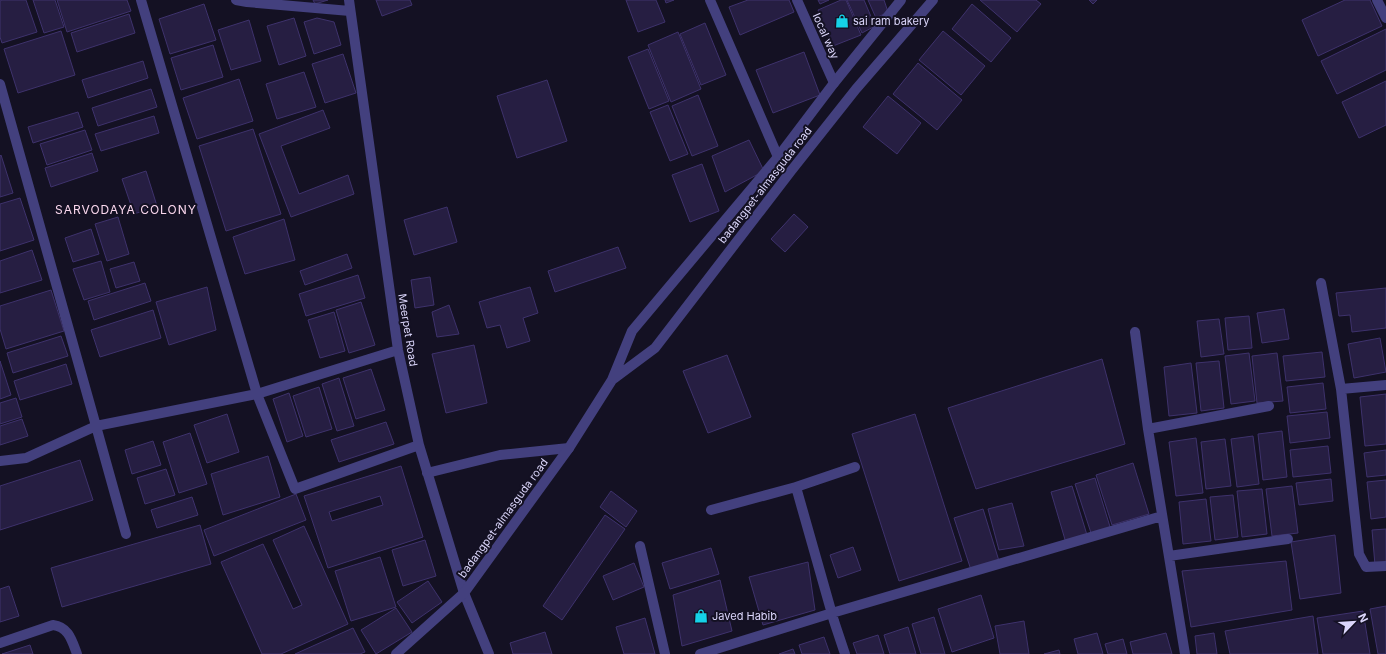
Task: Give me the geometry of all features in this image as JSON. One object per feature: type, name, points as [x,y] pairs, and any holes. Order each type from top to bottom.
[{"type":"street","points":[[141,0],[258,394],[295,489],[419,445]]},
{"type":"street","points":[[236,0],[350,11]]},
{"type":"street","name":"Meerpet Road","points":[[349,0],[398,350],[419,445],[427,473],[464,593],[489,654]]},
{"type":"street","points":[[710,0],[778,157]]},
{"type":"street","name":"local way","points":[[797,0],[834,83]]},
{"type":"street","name":"badangpet-almasguda road","points":[[396,654],[464,593],[569,448],[612,380],[632,331],[778,157],[834,83],[901,0]]},
{"type":"street","name":"badangpet-almasguda road","points":[[612,380],[655,348],[856,89],[933,0]]},
{"type":"street","points":[[1377,0],[1386,18]]},
{"type":"street","points":[[0,84],[126,534]]},
{"type":"street","points":[[1321,283],[1341,389],[1358,554],[1366,567],[1386,566]]},
{"type":"street","points":[[1136,332],[1148,429],[1185,654]]},
{"type":"street","points":[[0,461],[26,458],[96,426],[258,394],[398,350]]},
{"type":"street","points":[[1341,389],[1386,385]]},
{"type":"street","points":[[1148,429],[1269,406]]},
{"type":"street","points":[[427,473],[500,455],[569,448]]},
{"type":"street","points":[[711,510],[796,487],[855,467]]},
{"type":"street","points":[[796,487],[845,654]]},
{"type":"street","points":[[700,654],[832,613],[1162,516]]},
{"type":"street","points":[[1169,556],[1288,539]]},
{"type":"street","points":[[640,546],[665,654]]},
{"type":"street","points":[[0,643],[53,625],[60,626],[69,634],[77,654]]},
{"type":"building","points":[[26,0],[37,32],[2,43],[0,37],[0,1]]},
{"type":"building","points":[[33,0],[55,0],[64,27],[44,33]]},
{"type":"building","points":[[57,0],[127,0],[131,11],[67,32]]},
{"type":"building","points":[[313,0],[328,0],[315,4]]},
{"type":"building","points":[[376,0],[410,0],[412,5],[382,16]]},
{"type":"building","points":[[626,0],[656,0],[665,22],[638,32]]},
{"type":"building","points":[[665,0],[674,0],[666,3]]},
{"type":"building","points":[[748,0],[789,0],[794,12],[740,35],[729,7]]},
{"type":"building","points":[[818,0],[829,0],[820,4]]},
{"type":"building","points":[[841,0],[846,0],[861,35],[833,46],[818,10]]},
{"type":"building","points":[[847,0],[864,0],[875,26],[862,33]]},
{"type":"building","points":[[868,0],[884,0],[888,12],[876,18]]},
{"type":"building","points":[[980,0],[1036,0],[1041,4],[1017,32]]},
{"type":"building","points":[[1089,0],[1097,0],[1093,4]]},
{"type":"building","points":[[1345,0],[1370,0],[1382,26],[1318,56],[1302,20]]},
{"type":"building","points":[[204,4],[216,40],[170,54],[159,19]]},
{"type":"building","points":[[972,4],[1011,38],[991,62],[952,29]]},
{"type":"building","points":[[129,14],[135,33],[77,52],[71,33]]},
{"type":"building","points":[[294,18],[306,56],[279,65],[267,26]]},
{"type":"building","points":[[317,18],[334,22],[341,45],[314,54],[304,22]]},
{"type":"building","points":[[249,20],[261,61],[231,70],[218,30]]},
{"type":"building","points":[[705,23],[726,75],[701,85],[680,34]]},
{"type":"building","points":[[1386,29],[1386,70],[1337,94],[1321,61]]},
{"type":"building","points":[[61,31],[75,75],[18,93],[4,49]]},
{"type":"building","points":[[943,31],[985,66],[961,95],[919,60]]},
{"type":"building","points":[[678,32],[701,89],[671,102],[648,45]]},
{"type":"building","points":[[213,45],[223,77],[181,90],[171,58]]},
{"type":"building","points":[[648,49],[669,101],[649,109],[628,57]]},
{"type":"building","points":[[804,52],[820,95],[773,113],[756,70]]},
{"type":"building","points":[[343,54],[356,93],[325,103],[312,64]]},
{"type":"building","points":[[143,61],[148,78],[88,98],[82,80]]},
{"type":"building","points":[[918,63],[962,100],[937,130],[893,94]]},
{"type":"building","points":[[304,72],[316,107],[277,119],[266,84]]},
{"type":"building","points":[[239,79],[253,121],[197,139],[183,98]]},
{"type":"building","points":[[547,80],[567,141],[517,158],[497,96]]},
{"type":"building","points":[[1386,81],[1386,125],[1359,138],[1342,102]]},
{"type":"building","points":[[151,89],[157,107],[98,126],[92,108]]},
{"type":"building","points":[[698,95],[718,146],[692,156],[672,106]]},
{"type":"building","points":[[888,96],[921,123],[897,154],[863,127]]},
{"type":"building","points":[[668,105],[688,154],[670,161],[650,112]]},
{"type":"building","points":[[323,110],[330,128],[281,146],[299,194],[348,175],[354,194],[291,217],[259,134]]},
{"type":"building","points":[[78,112],[83,127],[33,143],[28,127]]},
{"type":"building","points":[[154,116],[159,133],[101,151],[95,134]]},
{"type":"building","points":[[253,129],[281,214],[226,231],[199,146]]},
{"type":"building","points":[[85,130],[92,150],[47,165],[40,144]]},
{"type":"building","points":[[749,140],[764,171],[725,192],[712,156]]},
{"type":"building","points":[[92,153],[98,171],[51,187],[45,168]]},
{"type":"building","points":[[1,155],[13,193],[0,197],[0,156]]},
{"type":"building","points":[[702,164],[719,211],[690,222],[672,175]]},
{"type":"building","points":[[146,171],[157,206],[134,214],[122,179]]},
{"type":"building","points":[[20,198],[34,240],[0,251],[0,204]]},
{"type":"building","points":[[447,207],[457,242],[414,255],[404,220]]},
{"type":"building","points":[[794,214],[808,227],[785,252],[771,239]]},
{"type":"building","points":[[118,217],[129,254],[107,261],[95,224]]},
{"type":"building","points":[[284,219],[295,260],[245,274],[233,237]]},
{"type":"building","points":[[91,229],[99,254],[73,262],[65,238]]},
{"type":"building","points":[[618,247],[626,268],[555,292],[548,271]]},
{"type":"building","points":[[32,250],[42,280],[0,293],[0,261]]},
{"type":"building","points":[[347,254],[352,268],[305,285],[300,271]]},
{"type":"building","points":[[101,261],[110,292],[84,300],[73,269]]},
{"type":"building","points":[[134,262],[140,281],[116,288],[110,269]]},
{"type":"building","points":[[358,275],[365,298],[306,316],[299,294]]},
{"type":"building","points":[[430,277],[434,305],[415,308],[411,280]]},
{"type":"building","points":[[145,283],[151,301],[94,320],[88,301]]},
{"type":"building","points":[[207,287],[216,330],[169,345],[156,302]]},
{"type":"building","points":[[530,287],[538,313],[523,318],[530,341],[507,348],[500,325],[487,328],[479,302]]},
{"type":"building","points":[[1386,288],[1386,328],[1352,332],[1350,315],[1339,316],[1336,293]]},
{"type":"building","points":[[51,290],[64,331],[6,349],[0,329],[0,306]]},
{"type":"building","points":[[361,302],[375,345],[349,353],[336,310]]},
{"type":"building","points":[[449,305],[459,334],[437,337],[432,312]]},
{"type":"building","points":[[1284,309],[1289,339],[1262,343],[1257,313]]},
{"type":"building","points":[[153,310],[161,338],[100,357],[91,330]]},
{"type":"building","points":[[334,312],[345,351],[320,358],[308,320]]},
{"type":"building","points":[[1249,316],[1252,348],[1228,350],[1225,318]]},
{"type":"building","points":[[1219,319],[1224,354],[1201,357],[1197,321]]},
{"type":"building","points":[[61,336],[68,356],[13,373],[7,353]]},
{"type":"building","points":[[1380,338],[1386,372],[1354,378],[1348,344]]},
{"type":"building","points":[[474,345],[487,403],[446,413],[432,354]]},
{"type":"building","points":[[1322,352],[1325,377],[1286,381],[1283,356]]},
{"type":"building","points":[[1249,353],[1255,401],[1231,404],[1225,356]]},
{"type":"building","points":[[1277,353],[1283,401],[1257,403],[1252,356]]},
{"type":"building","points":[[727,355],[751,417],[708,433],[683,371]]},
{"type":"building","points":[[1102,359],[1125,444],[976,489],[948,408]]},
{"type":"building","points":[[0,361],[11,395],[0,399]]},
{"type":"building","points":[[1219,361],[1224,408],[1201,411],[1196,363]]},
{"type":"building","points":[[1191,363],[1197,413],[1169,416],[1164,367]]},
{"type":"building","points":[[66,364],[72,384],[20,400],[14,381]]},
{"type":"building","points":[[371,369],[385,410],[356,419],[343,378]]},
{"type":"building","points":[[339,378],[354,426],[337,431],[322,384]]},
{"type":"building","points":[[1323,383],[1326,409],[1290,413],[1287,387]]},
{"type":"building","points":[[319,387],[332,429],[306,437],[293,396]]},
{"type":"building","points":[[289,393],[303,436],[287,442],[273,399]]},
{"type":"building","points":[[1386,394],[1386,444],[1365,446],[1360,397]]},
{"type":"building","points":[[16,398],[22,417],[0,424],[0,403]]},
{"type":"building","points":[[1327,412],[1330,438],[1290,443],[1287,416]]},
{"type":"building","points":[[227,414],[239,452],[207,463],[194,425]]},
{"type":"building","points":[[915,414],[962,561],[899,581],[852,434]]},
{"type":"building","points":[[22,419],[28,436],[0,445],[0,426]]},
{"type":"building","points":[[386,422],[394,444],[339,462],[331,440]]},
{"type":"building","points":[[1282,431],[1287,477],[1263,480],[1258,434]]},
{"type":"building","points":[[190,433],[207,484],[179,493],[163,442]]},
{"type":"building","points":[[1253,436],[1259,484],[1237,487],[1231,439]]},
{"type":"building","points":[[1196,438],[1203,493],[1176,496],[1169,442]]},
{"type":"building","points":[[1225,439],[1231,486],[1206,489],[1201,442]]},
{"type":"building","points":[[153,441],[161,465],[132,474],[125,450]]},
{"type":"building","points":[[1328,446],[1331,473],[1293,477],[1290,450]]},
{"type":"building","points":[[1386,450],[1386,475],[1367,477],[1364,453]]},
{"type":"building","points":[[268,456],[280,497],[223,515],[211,474]]},
{"type":"building","points":[[80,460],[93,500],[0,530],[0,486]]},
{"type":"building","points":[[1133,463],[1149,514],[1112,525],[1096,475]]},
{"type":"building","points":[[401,466],[423,537],[328,568],[304,496]],"holes":[[[380,496],[383,505],[332,521],[329,512]]]},
{"type":"building","points":[[166,469],[175,495],[145,504],[137,478]]},
{"type":"building","points":[[1095,478],[1111,530],[1092,536],[1075,484]]},
{"type":"building","points":[[1331,479],[1333,501],[1299,505],[1296,483]]},
{"type":"building","points":[[1386,480],[1386,517],[1371,519],[1367,482]]},
{"type":"building","points":[[1072,486],[1087,535],[1066,543],[1051,492]]},
{"type":"building","points":[[1292,486],[1298,533],[1272,536],[1266,489]]},
{"type":"building","points":[[1262,489],[1267,534],[1242,537],[1237,491]]},
{"type":"building","points":[[611,491],[637,511],[626,527],[600,507]]},
{"type":"building","points":[[296,494],[306,520],[214,556],[204,530]]},
{"type":"building","points":[[1233,495],[1238,537],[1215,540],[1210,497]]},
{"type":"building","points":[[192,497],[198,515],[157,528],[151,510]]},
{"type":"building","points":[[1206,499],[1211,541],[1183,544],[1179,502]]},
{"type":"building","points":[[1012,503],[1024,546],[999,550],[988,509]]},
{"type":"building","points":[[983,509],[999,561],[971,570],[954,518]]},
{"type":"building","points":[[605,515],[625,529],[562,620],[543,606]]},
{"type":"building","points":[[200,525],[211,564],[62,607],[51,568]]},
{"type":"building","points":[[304,526],[348,624],[281,654],[262,654],[221,562],[263,544],[293,609],[302,605],[273,540]]},
{"type":"building","points":[[1386,529],[1386,564],[1375,565],[1372,530]]},
{"type":"building","points":[[1335,535],[1341,593],[1300,599],[1291,542]]},
{"type":"building","points":[[425,540],[436,576],[403,586],[392,550]]},
{"type":"building","points":[[853,547],[861,570],[838,578],[830,555]]},
{"type":"building","points":[[711,548],[719,574],[670,589],[662,563]]},
{"type":"building","points":[[380,557],[396,607],[351,621],[335,571]]},
{"type":"building","points":[[1286,561],[1292,610],[1191,627],[1182,571]]},
{"type":"building","points":[[808,562],[815,610],[763,625],[749,577]]},
{"type":"building","points":[[634,563],[644,587],[613,600],[603,576]]},
{"type":"building","points":[[720,580],[732,631],[682,646],[673,595]]},
{"type":"building","points":[[428,581],[442,602],[412,623],[397,602]]},
{"type":"building","points":[[9,586],[19,616],[0,622],[0,589]]},
{"type":"building","points":[[981,595],[994,638],[952,652],[938,609]]},
{"type":"building","points":[[1386,606],[1386,654],[1378,654],[1370,609]]},
{"type":"building","points":[[396,608],[412,632],[376,654],[361,630]]},
{"type":"building","points":[[1363,611],[1370,654],[1323,654],[1317,618]]},
{"type":"building","points":[[1313,616],[1318,654],[1230,654],[1225,631]]},
{"type":"building","points":[[934,617],[945,654],[921,654],[912,624]]},
{"type":"building","points":[[645,618],[655,654],[624,654],[616,627]]},
{"type":"building","points":[[1024,621],[1029,654],[1000,654],[995,626]]},
{"type":"building","points":[[908,627],[916,654],[890,654],[884,635]]},
{"type":"building","points":[[353,628],[365,652],[360,654],[295,654]]},
{"type":"building","points":[[545,632],[552,654],[513,654],[510,643]]},
{"type":"building","points":[[1097,633],[1103,654],[1078,654],[1074,639]]},
{"type":"building","points":[[1166,633],[1172,654],[1133,654],[1130,642]]},
{"type":"building","points":[[1214,633],[1217,654],[1197,654],[1195,636]]},
{"type":"building","points":[[878,635],[884,654],[857,654],[853,643]]},
{"type":"building","points":[[824,637],[830,654],[802,654],[799,645]]},
{"type":"building","points":[[1123,639],[1127,654],[1108,654],[1105,644]]},
{"type":"building","points":[[30,645],[33,654],[2,654]]},
{"type":"building","points":[[793,649],[795,654],[779,654]]},
{"type":"building","points":[[1059,650],[1060,654],[1044,654]]},
{"type":"place","name":"sai ram bakery","points":[[842,21]]},
{"type":"place","name":"Javed Habib","points":[[701,616]]},
{"type":"district","name":"SARVODAYA COLONY","points":[[126,210]]}]
